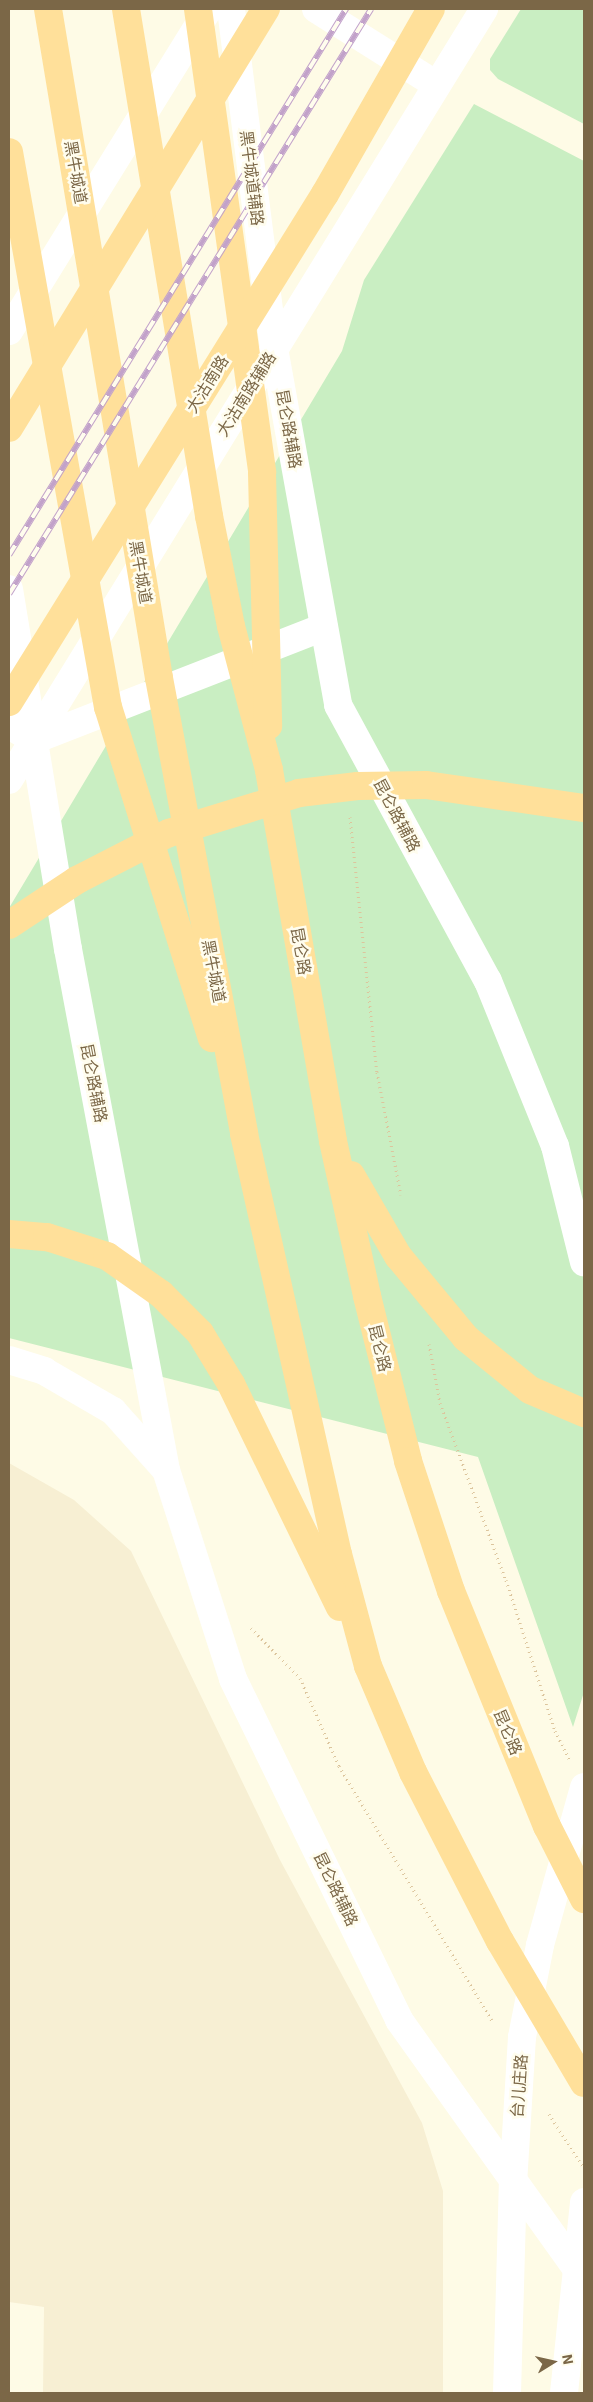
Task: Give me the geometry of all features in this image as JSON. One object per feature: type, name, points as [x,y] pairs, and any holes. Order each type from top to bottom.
[{"type":"highway","name":"黑牛城道","points":[[48,9],[159,678],[244,1134]]},
{"type":"highway","points":[[126,9],[209,516],[230,626],[270,770]]},
{"type":"highway","points":[[198,9],[262,474],[270,770]]},
{"type":"highway","points":[[9,428],[266,9]]},
{"type":"highway","name":"大沽南路","points":[[18,698],[324,194],[432,9]]},
{"type":"highway","points":[[9,152],[108,707],[167,904],[244,1134],[292,1366],[368,1666]]},
{"type":"highway","name":"昆仑路","points":[[270,770],[333,1140],[408,1460],[451,1591],[547,1826],[584,1899]]},
{"type":"highway","points":[[9,925],[76,880],[169,833],[246,806],[299,794],[358,786],[426,785],[584,808]]},
{"type":"highway","points":[[333,1140],[398,1256],[466,1338],[530,1390],[584,1413]]},
{"type":"highway","points":[[9,1234],[47,1237],[107,1256],[161,1294],[200,1333],[231,1384],[368,1666],[413,1772],[500,1941],[584,2083]]},
{"type":"street","points":[[9,332],[209,9]]},
{"type":"street","name":"黑牛城道辅路","points":[[231,9],[274,348]]},
{"type":"street","points":[[316,9],[435,84]]},
{"type":"street","name":"大沽南路辅路","points":[[9,780],[435,84],[484,9]]},
{"type":"street","name":"昆仑路辅路","points":[[274,348],[338,705],[488,981],[555,1146],[584,1262]]},
{"type":"street","points":[[9,589],[18,698]]},
{"type":"street","points":[[9,725],[34,740],[324,627]]},
{"type":"street","name":"昆仑路辅路","points":[[18,698],[34,740],[166,1470],[233,1679],[399,2020],[513,2184],[577,2270]]},
{"type":"street","name":"昆仑路辅路","points":[[9,1360],[44,1371],[113,1410],[166,1470]]},
{"type":"street","name":"台儿庄路","points":[[507,2393],[513,2184],[522,2037],[540,1945],[578,1776]]},
{"type":"street","points":[[564,2393],[584,2202]]},
{"type":"path","points":[[350,814],[377,1072],[402,1198]]},
{"type":"path","points":[[427,1335],[440,1403],[538,1676],[554,1731],[578,1776]]},
{"type":"path","points":[[248,1624],[300,1678],[339,1766],[387,1850],[495,2026]]},
{"type":"path","points":[[546,2110],[584,2168]]},
{"type":"shaded area","points":[[9,1463],[74,1500],[131,1551],[280,1860],[422,2123],[443,2191],[443,2393],[43,2393],[44,2307],[9,2302]]},
{"type":"green space","points":[[521,9],[584,9],[584,124],[498,79],[490,70],[490,59]]},
{"type":"green space","points":[[474,104],[584,161],[584,1692],[573,1727],[478,1457],[9,1338],[9,908],[342,351],[364,280]]},
{"type":"railway","points":[[9,555],[346,9]]},
{"type":"railway","points":[[9,594],[371,9]]}]
